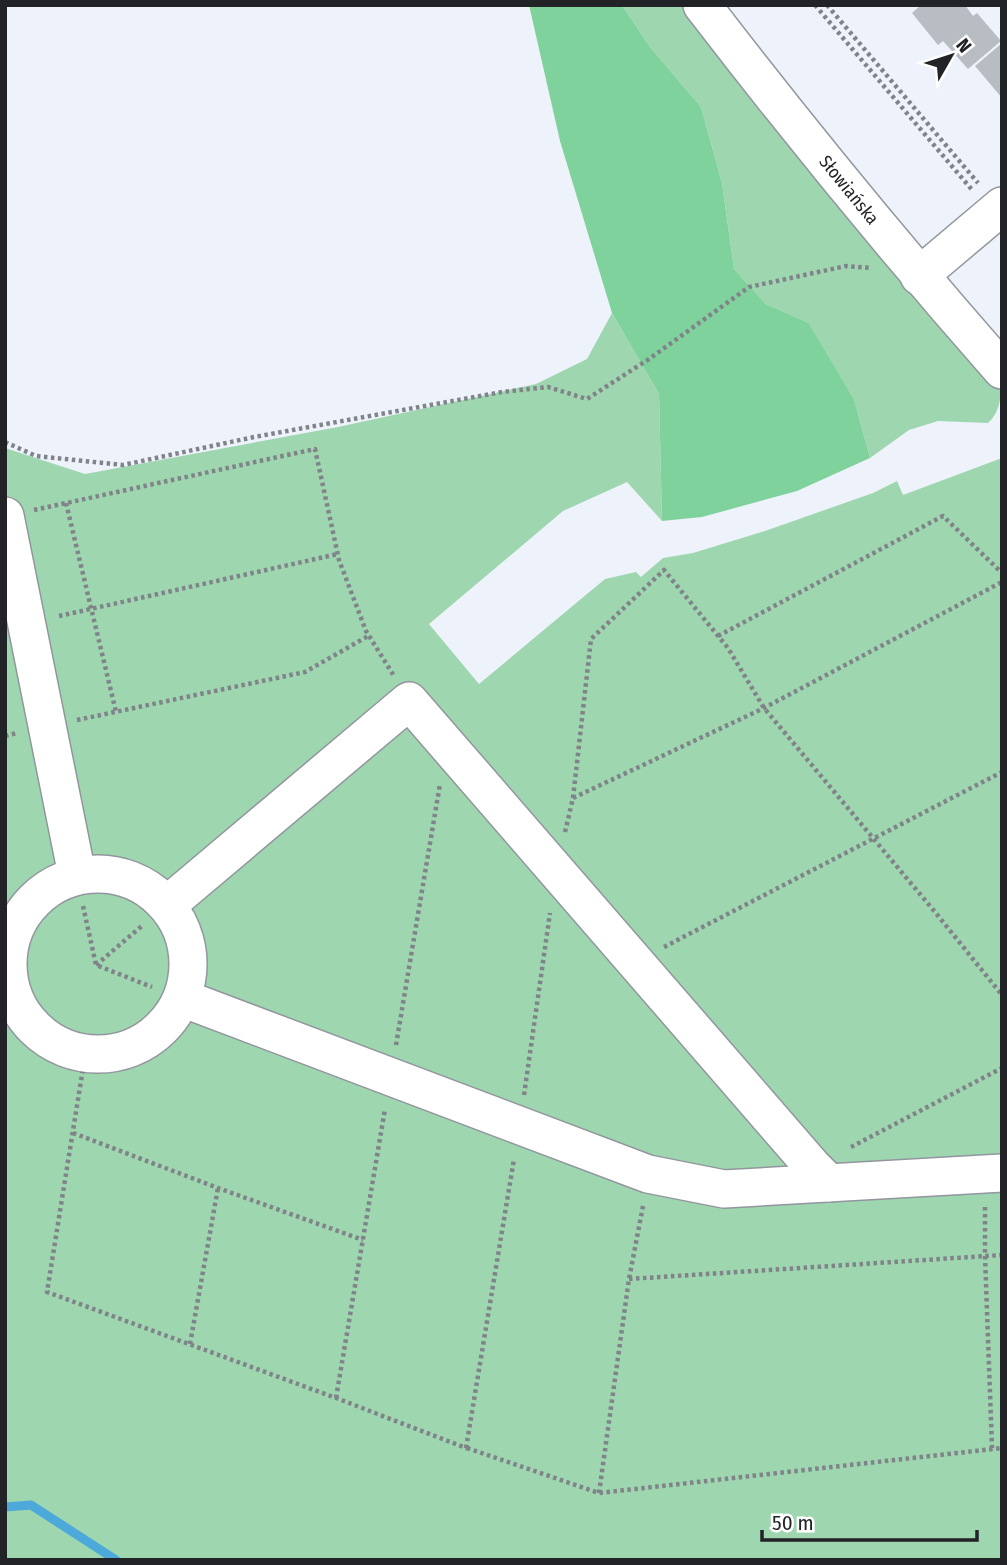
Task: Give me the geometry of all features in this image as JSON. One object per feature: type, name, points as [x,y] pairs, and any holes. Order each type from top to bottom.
[{"type":"street","name":"Słowiańska","points":[[702,5],[769,94],[914,270],[1002,370]]},
{"type":"street","points":[[914,270],[998,209]]},
{"type":"street","points":[[5,516],[76,876]]},
{"type":"street","points":[[167,905],[409,701],[821,1175]]},
{"type":"street","points":[[100,873],[125,877],[148,888],[167,905],[184,933],[189,966],[182,998],[172,1018],[157,1034],[138,1046],[117,1053],[85,1056],[59,1046],[30,1024],[12,992],[8,956],[10,928],[41,892],[76,876],[100,873]]},
{"type":"street","points":[[182,998],[648,1174],[724,1189],[821,1175],[993,1174]]},
{"type":"path","points":[[815,5],[998,209]]},
{"type":"path","points":[[827,5],[998,209]]},
{"type":"path","points":[[5,442],[36,456],[123,465],[502,392],[548,387],[587,399],[649,359],[749,287],[846,266],[914,270]]},
{"type":"path","points":[[5,516],[315,449],[338,554],[366,631],[409,701]]},
{"type":"path","points":[[66,503],[116,712]]},
{"type":"path","points":[[718,636],[943,516],[1002,573]]},
{"type":"path","points":[[26,623],[338,554]]},
{"type":"path","points":[[467,1448],[520,1125],[556,870],[573,798],[591,639],[664,570],[728,648],[764,708],[1002,995]]},
{"type":"path","points":[[573,798],[764,708],[1002,582]]},
{"type":"path","points":[[5,736],[305,672],[370,635]]},
{"type":"path","points":[[634,962],[1002,772]]},
{"type":"path","points":[[76,876],[96,965]]},
{"type":"path","points":[[96,965],[167,905]]},
{"type":"path","points":[[96,965],[182,998]]},
{"type":"path","points":[[85,1056],[47,1292],[467,1448],[598,1493],[1002,1448]]},
{"type":"path","points":[[821,1175],[1002,1068]]},
{"type":"path","points":[[73,1133],[363,1240]]},
{"type":"path","points":[[598,1493],[629,1279],[648,1174]]},
{"type":"path","points":[[992,1448],[985,1256],[993,1174]]},
{"type":"path","points":[[190,1344],[218,1188]]},
{"type":"path","points":[[629,1279],[1002,1255]]},
{"type":"green space","points":[[529,5],[622,5],[650,47],[701,107],[722,183],[734,269],[766,304],[809,323],[854,399],[870,458],[797,491],[702,517],[662,521],[659,394],[612,313],[560,141]]},
{"type":"green space","points":[[622,5],[682,5],[704,37],[1002,387],[997,411],[988,423],[938,421],[909,430],[870,458],[854,399],[809,323],[766,304],[734,269],[722,183],[701,107],[650,47]]},
{"type":"green space","points":[[612,313],[659,394],[662,521],[627,482],[563,511],[429,624],[479,684],[605,579],[636,572],[641,577],[663,558],[693,553],[765,531],[873,493],[897,481],[903,495],[1002,458],[1002,1560],[5,1560],[5,1015],[24,1041],[55,1062],[94,1071],[126,1067],[155,1054],[177,1033],[193,1007],[201,977],[198,945],[178,901],[150,877],[127,867],[87,863],[59,869],[34,883],[5,916],[5,448],[85,474],[338,427],[536,384],[587,359]]},
{"type":"green space","points":[[97,885],[128,891],[154,909],[172,935],[178,966],[172,997],[154,1023],[128,1041],[97,1047],[66,1041],[40,1023],[22,997],[16,966],[22,935],[40,909],[66,891]]},
{"type":"building","points":[[921,5],[965,5],[973,16],[977,13],[1001,41],[968,69],[943,41],[938,45],[912,13]]},
{"type":"building","points":[[1002,43],[1002,98],[975,66]]},
{"type":"waterway","points":[[5,1507],[31,1505],[116,1560]]}]
